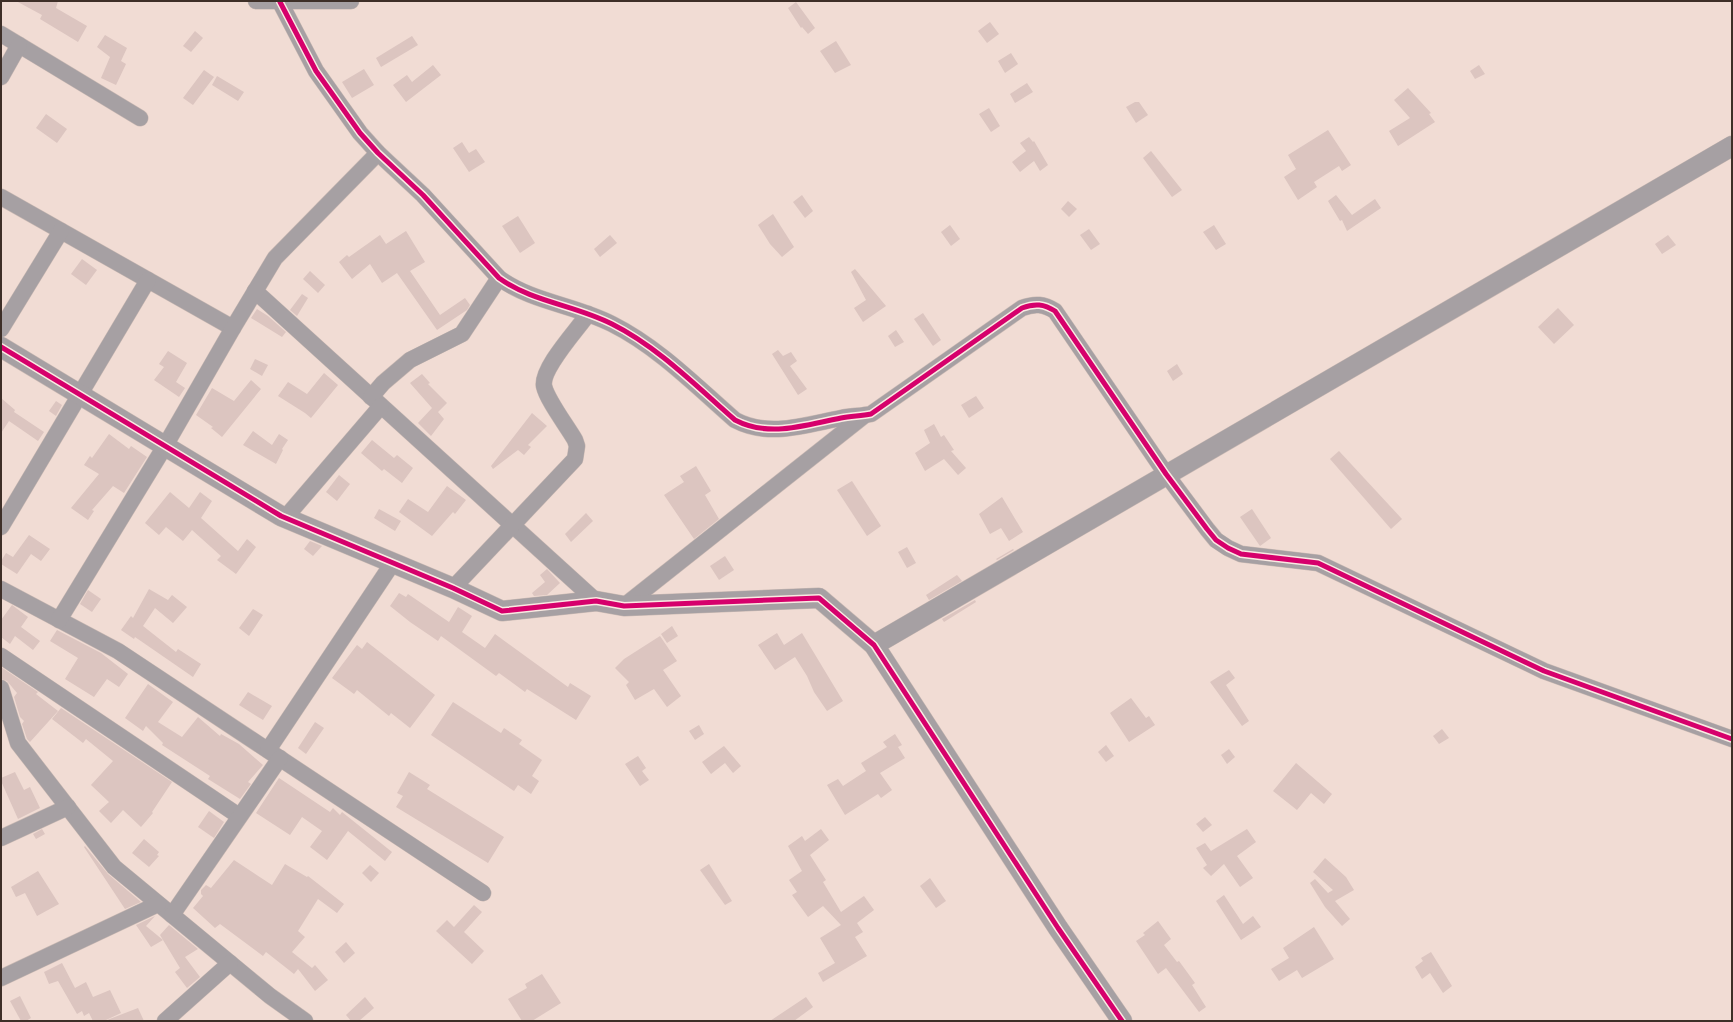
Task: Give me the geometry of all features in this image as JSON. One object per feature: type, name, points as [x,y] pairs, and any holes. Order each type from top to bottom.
[{"type":"street","points":[[256,1],[351,1]]},
{"type":"street","points":[[280,2],[316,71],[344,113],[378,153],[423,195],[499,278],[514,289],[588,314],[612,324],[655,352],[735,420],[753,428],[772,430],[782,429],[857,414],[865,415]]},
{"type":"street","points":[[1,34],[140,118]]},
{"type":"street","points":[[1,77],[19,45]]},
{"type":"street","points":[[874,645],[1732,146]]},
{"type":"street","points":[[59,620],[165,446],[275,258],[378,153]]},
{"type":"street","points":[[1,196],[233,328]]},
{"type":"street","points":[[1,329],[61,230]]},
{"type":"street","points":[[285,518],[376,401],[392,375],[410,360],[462,334],[499,278]]},
{"type":"street","points":[[1,527],[148,280]]},
{"type":"street","points":[[255,291],[596,601]]},
{"type":"street","points":[[624,606],[865,415],[877,410],[1022,308],[1039,304],[1055,311],[1166,474],[1207,530],[1216,540],[1228,548],[1248,555],[1318,563],[1544,671],[1732,738]]},
{"type":"street","points":[[453,588],[575,459],[577,446],[575,440],[547,393],[544,381],[548,369],[588,314]]},
{"type":"street","points":[[1,347],[285,518],[392,564],[453,588],[502,611],[596,601],[624,606],[819,598],[874,645],[1058,928],[1122,1021]]},
{"type":"street","points":[[172,915],[240,816],[274,754],[392,564]]},
{"type":"street","points":[[1,589],[118,651],[483,893]]},
{"type":"street","points":[[1,656],[240,816]]},
{"type":"street","points":[[1,688],[18,743],[114,867],[270,996],[305,1021]]},
{"type":"street","points":[[1,838],[68,807]]},
{"type":"street","points":[[1,978],[158,904]]},
{"type":"street","points":[[165,1021],[230,963]]},
{"type":"building","points":[[16,1],[58,1],[56,8],[87,26],[78,42],[40,19],[42,15]]},
{"type":"building","points":[[796,2],[815,28],[808,34],[802,27],[801,28],[788,8]]},
{"type":"building","points":[[990,22],[999,34],[987,43],[978,31]]},
{"type":"building","points":[[195,31],[203,38],[191,52],[183,46]]},
{"type":"building","points":[[105,35],[127,48],[121,61],[126,64],[116,85],[101,78],[110,57],[97,47]]},
{"type":"building","points":[[412,36],[418,45],[381,67],[376,58]]},
{"type":"building","points":[[836,41],[851,65],[835,73],[820,51]]},
{"type":"building","points":[[1011,53],[1018,64],[1005,73],[998,61]]},
{"type":"building","points":[[433,65],[441,75],[406,102],[393,85],[407,75],[412,82]]},
{"type":"building","points":[[1479,65],[1485,74],[1475,79],[1470,71]]},
{"type":"building","points":[[364,69],[374,85],[352,98],[342,82]]},
{"type":"building","points":[[204,70],[214,77],[193,105],[183,98]]},
{"type":"building","points":[[217,76],[244,92],[238,101],[212,85]]},
{"type":"building","points":[[1027,83],[1033,92],[1015,103],[1010,94]]},
{"type":"building","points":[[1408,88],[1431,113],[1429,114],[1435,122],[1398,146],[1389,131],[1410,118],[1394,100]]},
{"type":"building","points":[[1135,102],[1139,102],[1148,115],[1136,123],[1126,107]]},
{"type":"building","points":[[989,108],[1000,126],[991,132],[979,114]]},
{"type":"building","points":[[46,114],[67,129],[57,143],[36,128]]},
{"type":"building","points":[[1328,130],[1351,165],[1342,171],[1339,166],[1314,182],[1317,187],[1298,200],[1284,177],[1296,169],[1288,155]]},
{"type":"building","points":[[1029,137],[1033,142],[1034,141],[1048,165],[1040,171],[1034,161],[1020,172],[1012,162],[1026,151],[1020,143]]},
{"type":"building","points":[[462,142],[469,153],[476,149],[485,162],[469,172],[453,148]]},
{"type":"building","points":[[1151,151],[1182,190],[1172,197],[1143,158]]},
{"type":"building","points":[[802,195],[813,211],[805,218],[793,202]]},
{"type":"building","points":[[1336,195],[1352,215],[1375,199],[1381,208],[1347,231],[1342,220],[1340,221],[1328,201]]},
{"type":"building","points":[[1068,201],[1077,209],[1069,217],[1061,209]]},
{"type":"building","points":[[773,214],[794,247],[782,257],[770,244],[758,225]]},
{"type":"building","points":[[518,216],[535,243],[520,253],[502,226]]},
{"type":"building","points":[[950,225],[960,239],[951,246],[941,232]]},
{"type":"building","points":[[1214,225],[1226,244],[1216,250],[1203,232]]},
{"type":"building","points":[[1089,229],[1100,244],[1091,250],[1080,235]]},
{"type":"building","points":[[406,231],[425,262],[410,271],[440,315],[465,298],[470,305],[467,310],[437,330],[397,273],[382,283],[370,264],[352,279],[339,262],[347,255],[349,257],[380,235],[386,244]]},
{"type":"building","points":[[610,235],[617,243],[600,257],[594,249]]},
{"type":"building","points":[[1668,235],[1676,245],[1662,254],[1655,244]]},
{"type":"building","points":[[82,259],[97,270],[86,285],[71,274]]},
{"type":"building","points":[[855,269],[886,306],[863,322],[854,308],[866,300],[851,272]]},
{"type":"building","points":[[310,271],[325,285],[318,293],[303,279]]},
{"type":"building","points":[[302,294],[308,298],[297,316],[290,310]]},
{"type":"building","points":[[1558,308],[1574,325],[1554,344],[1538,327]]},
{"type":"building","points":[[257,309],[268,316],[286,332],[282,337],[251,318]]},
{"type":"building","points":[[923,313],[941,340],[933,346],[914,319]]},
{"type":"building","points":[[896,330],[904,342],[895,347],[888,336]]},
{"type":"building","points":[[778,350],[783,356],[791,352],[797,361],[790,366],[807,389],[798,395],[772,354]]},
{"type":"building","points":[[168,351],[187,363],[176,382],[185,388],[179,397],[154,380],[164,367],[159,364]]},
{"type":"building","points":[[255,359],[268,365],[262,376],[250,369]]},
{"type":"building","points":[[1177,364],[1183,374],[1173,381],[1167,371]]},
{"type":"building","points":[[324,373],[338,385],[311,418],[278,396],[288,382],[307,394]]},
{"type":"building","points":[[422,374],[430,383],[428,384],[447,403],[438,412],[444,419],[431,436],[418,423],[432,408],[410,383]]},
{"type":"building","points":[[251,380],[261,389],[222,437],[211,428],[213,427],[196,415],[212,388],[234,401]]},
{"type":"building","points":[[976,396],[984,408],[969,418],[961,405]]},
{"type":"building","points":[[1,398],[15,410],[14,412],[44,432],[38,441],[9,421],[1,433]]},
{"type":"building","points":[[56,401],[62,405],[56,416],[49,411]]},
{"type":"building","points":[[532,413],[547,426],[528,445],[531,447],[524,455],[518,450],[493,469],[491,466]]},
{"type":"building","points":[[934,424],[941,437],[944,435],[954,450],[951,451],[966,468],[958,475],[944,459],[925,471],[915,453],[930,443],[924,430]]},
{"type":"building","points":[[253,431],[272,445],[279,434],[288,440],[282,449],[283,450],[276,464],[243,445]]},
{"type":"building","points":[[109,434],[129,449],[131,446],[147,457],[124,493],[113,486],[92,510],[94,511],[88,520],[71,508],[99,474],[84,465],[90,456],[92,458]]},
{"type":"building","points":[[372,440],[394,458],[397,455],[413,468],[402,483],[384,469],[382,471],[361,453]]},
{"type":"building","points":[[1339,451],[1402,519],[1391,529],[1330,459]]},
{"type":"building","points":[[696,466],[711,491],[705,495],[719,519],[694,539],[664,495],[684,482],[680,476]]},
{"type":"building","points":[[339,475],[350,484],[337,501],[326,492]]},
{"type":"building","points":[[852,481],[881,526],[867,536],[837,490]]},
{"type":"building","points":[[447,486],[466,500],[455,514],[453,512],[432,536],[399,512],[408,499],[428,512]]},
{"type":"building","points":[[170,492],[189,508],[200,492],[212,501],[201,518],[238,551],[247,539],[256,547],[236,574],[217,560],[221,556],[192,530],[183,541],[166,527],[159,535],[145,523]]},
{"type":"building","points":[[1002,497],[1023,532],[1009,541],[1001,528],[990,534],[979,514]]},
{"type":"building","points":[[379,509],[401,521],[395,531],[374,518]]},
{"type":"building","points":[[1252,509],[1271,538],[1260,546],[1240,517]]},
{"type":"building","points":[[586,513],[593,521],[571,542],[565,534]]},
{"type":"building","points":[[29,535],[50,549],[41,561],[31,554],[17,574],[1,564],[1,561],[6,553],[13,557]]},
{"type":"building","points":[[310,541],[322,546],[313,556],[304,549]]},
{"type":"building","points":[[907,547],[916,563],[907,568],[898,552]]},
{"type":"building","points":[[1013,549],[1014,550],[997,560],[996,559]]},
{"type":"building","points":[[725,556],[734,570],[719,580],[710,566]]},
{"type":"building","points":[[547,569],[560,583],[547,595],[534,596],[532,593],[545,582],[540,575]]},
{"type":"building","points":[[957,575],[962,581],[929,600],[926,595]]},
{"type":"building","points":[[149,589],[168,600],[172,595],[187,607],[173,623],[155,608],[143,626],[176,652],[178,649],[201,664],[193,677],[135,637],[134,639],[121,630],[131,616],[133,618]]},
{"type":"building","points":[[88,590],[101,599],[92,612],[80,604]]},
{"type":"building","points":[[399,593],[406,597],[408,594],[449,622],[458,607],[472,616],[462,632],[485,648],[495,634],[568,687],[570,683],[591,696],[576,720],[527,689],[525,692],[499,673],[496,676],[441,636],[438,641],[410,622],[390,606]]},
{"type":"building","points":[[975,600],[976,602],[944,622],[942,619]]},
{"type":"building","points":[[12,605],[28,617],[21,627],[40,641],[33,650],[15,636],[10,644],[1,637],[1,620]]},
{"type":"building","points":[[253,609],[263,615],[249,636],[239,628]]},
{"type":"building","points":[[672,626],[678,636],[667,643],[661,634]]},
{"type":"building","points":[[57,630],[101,653],[128,674],[119,687],[107,679],[94,697],[65,679],[78,658],[50,641]]},
{"type":"building","points":[[777,633],[784,645],[802,633],[843,701],[827,711],[814,692],[807,676],[795,657],[775,670],[758,645]]},
{"type":"building","points":[[660,636],[677,661],[663,670],[681,696],[667,707],[654,689],[635,700],[626,685],[629,682],[615,668],[624,659]]},
{"type":"building","points":[[367,642],[435,695],[410,728],[391,713],[389,716],[357,690],[354,694],[332,678],[357,645],[362,649]]},
{"type":"building","points":[[1,667],[38,692],[36,694],[58,711],[30,742],[27,739],[22,724],[24,721],[20,717],[14,697],[17,693],[7,681],[1,679]]},
{"type":"building","points":[[1229,670],[1235,678],[1226,685],[1249,721],[1242,726],[1210,682]]},
{"type":"building","points":[[148,684],[173,702],[158,722],[182,737],[198,717],[220,736],[221,734],[239,744],[263,765],[248,782],[251,784],[240,799],[208,779],[210,776],[162,745],[163,743],[146,726],[143,731],[125,718]]},
{"type":"building","points":[[248,692],[272,706],[263,720],[239,705]]},
{"type":"building","points":[[1131,698],[1146,718],[1149,716],[1155,725],[1129,742],[1110,713]]},
{"type":"building","points":[[453,702],[501,733],[504,728],[522,740],[519,744],[542,760],[532,776],[539,781],[531,794],[518,785],[514,791],[431,735]]},
{"type":"building","points":[[61,708],[172,782],[152,812],[153,813],[141,827],[123,810],[111,823],[99,811],[109,802],[91,785],[113,761],[86,739],[83,743],[52,719]]},
{"type":"building","points":[[315,722],[324,728],[306,754],[298,748]]},
{"type":"building","points":[[699,725],[704,734],[695,740],[689,731]]},
{"type":"building","points":[[1442,729],[1449,738],[1439,744],[1433,736]]},
{"type":"building","points":[[895,734],[902,745],[898,747],[905,758],[880,773],[892,790],[881,798],[878,794],[845,815],[827,785],[838,779],[843,786],[866,771],[861,763],[887,747],[883,742]]},
{"type":"building","points":[[1106,745],[1114,756],[1106,762],[1098,752]]},
{"type":"building","points":[[724,746],[741,766],[733,773],[725,763],[711,774],[702,762]]},
{"type":"building","points":[[1229,749],[1235,757],[1227,764],[1221,755]]},
{"type":"building","points":[[638,756],[646,768],[642,771],[649,780],[640,786],[625,764]]},
{"type":"building","points":[[1296,763],[1332,794],[1324,804],[1311,793],[1297,810],[1273,791]]},
{"type":"building","points":[[15,772],[24,790],[30,787],[40,808],[18,819],[1,781],[1,778]]},
{"type":"building","points":[[409,772],[430,785],[427,789],[504,837],[488,863],[396,807],[403,796],[397,793]]},
{"type":"building","points":[[279,778],[330,812],[333,808],[340,815],[342,812],[392,852],[385,861],[348,831],[327,860],[310,847],[322,831],[302,817],[290,835],[256,813]]},
{"type":"building","points":[[209,811],[224,822],[214,838],[198,827]]},
{"type":"building","points":[[1205,817],[1212,825],[1203,832],[1196,824]]},
{"type":"building","points":[[42,829],[45,834],[36,839],[33,834]]},
{"type":"building","points":[[821,829],[829,840],[810,855],[826,880],[823,882],[841,912],[864,896],[874,910],[857,923],[863,932],[855,937],[867,956],[823,982],[818,973],[835,963],[820,938],[841,925],[823,906],[808,917],[792,895],[797,892],[789,880],[802,871],[788,846],[802,836],[805,841]]},
{"type":"building","points":[[1247,829],[1256,842],[1237,856],[1253,878],[1240,887],[1224,864],[1211,876],[1203,868],[1207,865],[1196,848],[1205,843],[1211,851]]},
{"type":"building","points":[[144,839],[159,852],[157,855],[159,856],[149,867],[132,853]]},
{"type":"building","points":[[85,846],[108,874],[141,902],[125,909],[84,847]]},
{"type":"building","points":[[1325,858],[1346,877],[1354,890],[1335,901],[1350,919],[1342,926],[1325,907],[1310,883],[1315,879],[1328,893],[1333,890],[1313,872]]},
{"type":"building","points":[[234,860],[272,885],[285,864],[307,877],[308,876],[344,904],[337,913],[318,899],[298,931],[305,937],[292,952],[312,968],[315,965],[328,980],[315,991],[298,969],[294,974],[266,952],[263,956],[220,924],[215,928],[193,908],[203,896],[201,894],[201,890],[206,885],[211,888]]},
{"type":"building","points":[[709,864],[732,901],[725,905],[700,870]]},
{"type":"building","points":[[370,865],[379,873],[371,882],[362,873]]},
{"type":"building","points":[[38,871],[59,904],[37,916],[25,893],[16,897],[11,887]]},
{"type":"building","points":[[930,878],[946,901],[936,908],[920,886]]},
{"type":"building","points":[[1224,895],[1243,924],[1253,916],[1261,927],[1241,940],[1216,901]]},
{"type":"building","points":[[474,905],[482,912],[464,932],[484,951],[472,964],[436,931],[447,920],[454,927]]},
{"type":"building","points":[[155,916],[146,926],[163,940],[151,947],[136,925]]},
{"type":"building","points":[[1158,921],[1171,939],[1164,945],[1177,962],[1179,961],[1195,983],[1192,985],[1206,1007],[1199,1012],[1166,968],[1158,974],[1136,941],[1145,935],[1143,933]]},
{"type":"building","points":[[169,925],[198,949],[185,957],[200,977],[187,988],[175,972],[180,968],[160,935]]},
{"type":"building","points":[[1314,927],[1334,959],[1302,978],[1297,970],[1279,981],[1271,969],[1289,958],[1283,948]]},
{"type":"building","points":[[346,942],[355,953],[344,963],[335,952]]},
{"type":"building","points":[[1431,952],[1452,986],[1443,993],[1430,973],[1422,979],[1415,967],[1423,961],[1421,958]]},
{"type":"building","points":[[62,963],[75,988],[86,982],[93,997],[110,990],[121,1013],[104,1021],[93,1021],[89,1013],[84,1016],[82,1011],[77,1014],[58,981],[49,984],[44,972]]},
{"type":"building","points":[[542,974],[561,1003],[532,1021],[522,1021],[508,999],[527,988],[525,984]]},
{"type":"building","points":[[20,996],[31,1018],[26,1021],[21,1021],[10,1001]]},
{"type":"building","points":[[365,997],[374,1008],[359,1021],[351,1021],[346,1015]]},
{"type":"building","points":[[806,997],[813,1007],[794,1021],[770,1021]]},
{"type":"building","points":[[138,1008],[144,1021],[107,1021],[107,1020]]},
{"type":"cycle path","points":[[280,2],[316,71],[360,133],[378,153],[423,195],[499,278],[525,293],[583,312],[629,333],[676,368],[735,420],[748,425],[774,429],[871,414],[1022,308],[1031,305],[1047,307],[1055,311],[1166,474],[1207,529],[1216,540],[1228,548],[1241,554],[1318,563],[1544,671],[1732,739]]},
{"type":"cycle path","points":[[1,347],[281,516],[453,588],[502,611],[596,601],[624,606],[819,598],[874,645],[1058,928],[1122,1021]]}]
